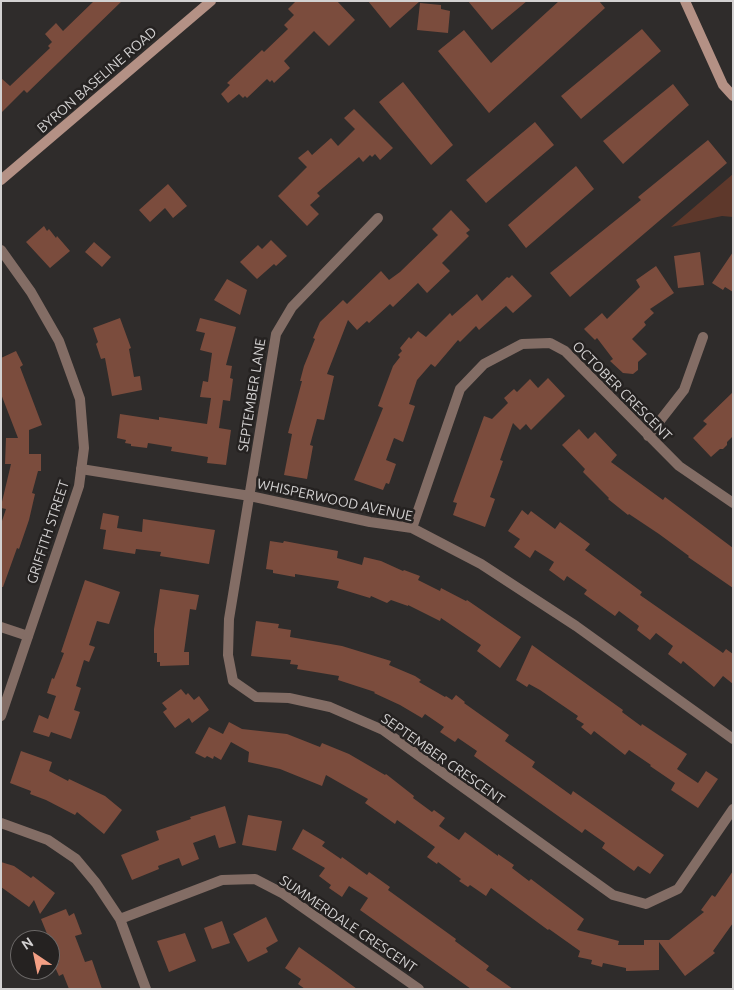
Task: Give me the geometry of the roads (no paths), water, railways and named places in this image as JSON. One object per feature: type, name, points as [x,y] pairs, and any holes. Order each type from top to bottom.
[{"type":"main road","name":"BYRON BASELINE ROAD","points":[[1,180],[211,1]]},
{"type":"main road","points":[[685,1],[724,86],[733,96]]},
{"type":"street","name":"SEPTEMBER LANE","points":[[250,496],[276,334],[292,307],[378,218]]},
{"type":"street","name":"GRIFFITH STREET","points":[[1,250],[31,292],[59,341],[80,399],[84,448],[79,486],[1,716]]},
{"type":"street","points":[[648,436],[684,390],[703,337]]},
{"type":"street","name":"OCTOBER CRESCENT","points":[[412,528],[460,389],[484,364],[522,344],[550,343],[565,351],[679,466],[733,503]]},
{"type":"street","name":"WHISPERWOOD AVENUE","points":[[81,469],[250,496],[370,522],[412,528],[481,564],[576,626],[733,739]]},
{"type":"street","name":"SEPTEMBER CRESCENT","points":[[250,496],[229,619],[228,655],[233,680],[256,697],[289,698],[330,707],[383,730],[613,895],[646,904],[678,889],[733,809]]},
{"type":"street","points":[[1,627],[28,636]]},
{"type":"street","points":[[1,823],[48,840],[76,859],[96,883],[120,919],[146,989]]},
{"type":"street","name":"SUMMERDALE CRESCENT","points":[[120,919],[222,880],[255,879],[282,893],[419,989]]}]
